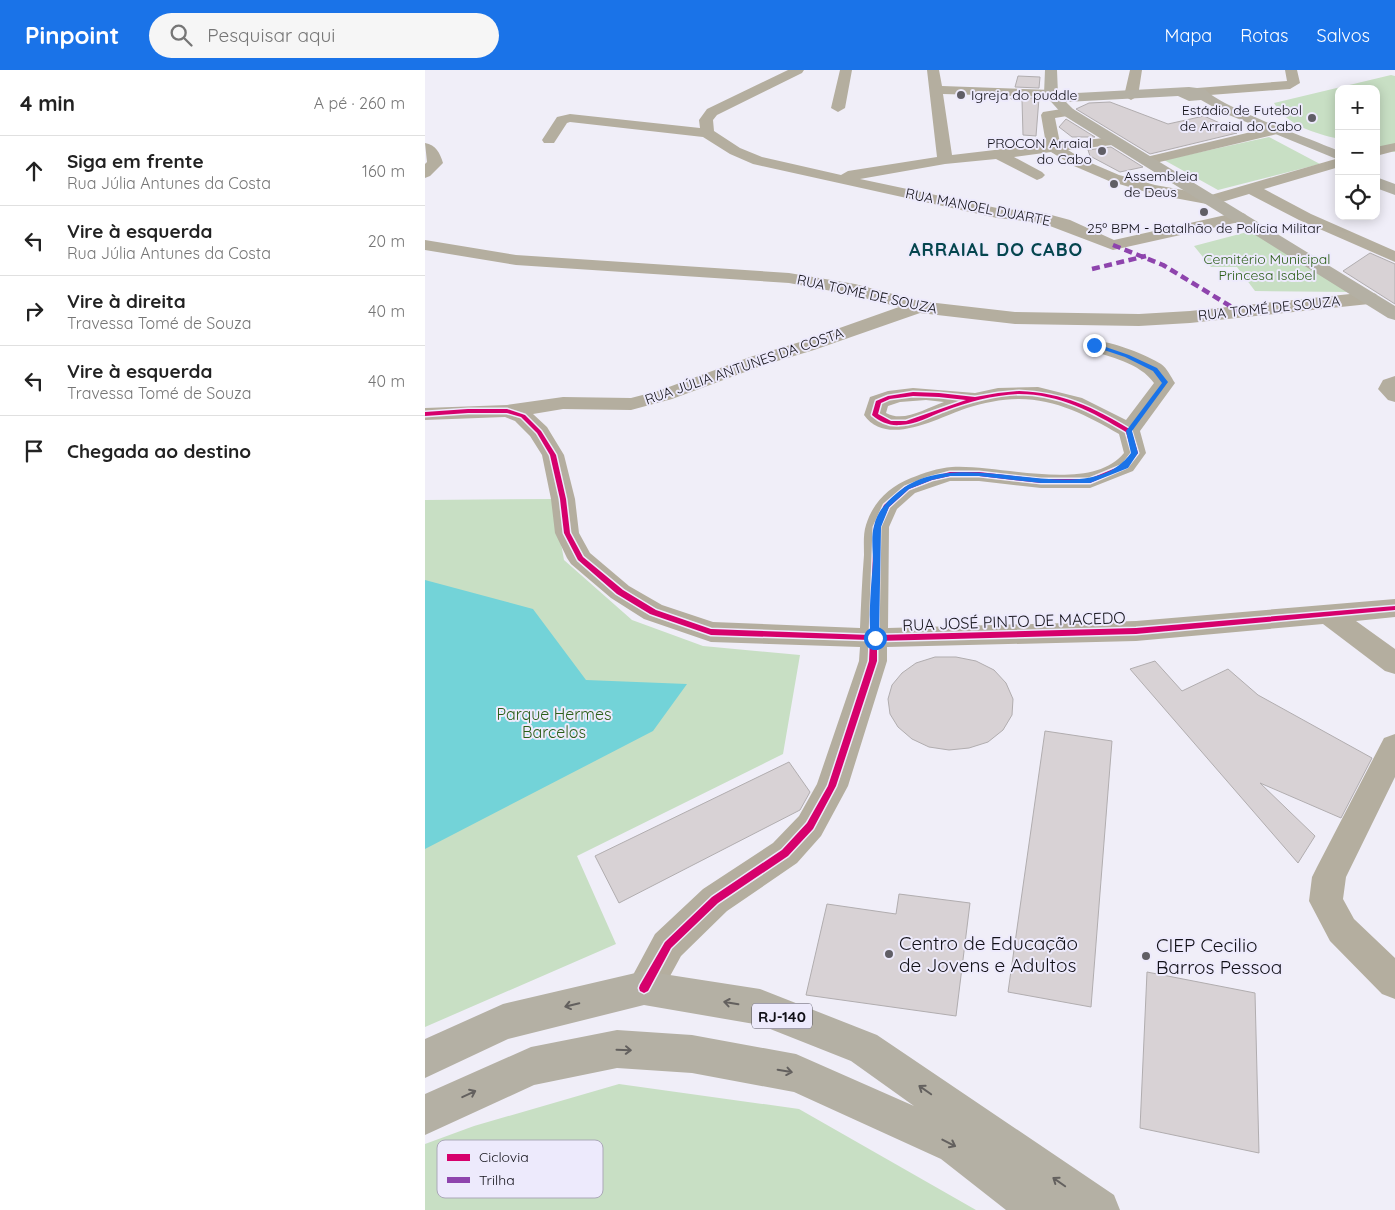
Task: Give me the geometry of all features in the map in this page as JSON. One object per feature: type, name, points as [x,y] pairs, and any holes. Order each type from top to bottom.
[{"type":"main road","points":[[1051,70],[1059,103],[1112,141],[1395,314]]},
{"type":"main road","points":[[1059,103],[1131,94],[1194,95],[1335,161]]},
{"type":"main road","points":[[1380,170],[1395,176]]},
{"type":"main road","points":[[1380,184],[1395,190]]},
{"type":"main road","name":"RJ-140","points":[[425,1059],[503,1022],[644,988],[759,1007],[864,1048],[1099,1210]]},
{"type":"main road","points":[[425,1114],[531,1066],[617,1049],[692,1054],[795,1073],[955,1145],[1041,1210]]},
{"type":"street","points":[[549,140],[562,120],[570,118],[707,133],[705,120],[712,112],[798,70]]},
{"type":"street","points":[[838,108],[846,70]]},
{"type":"street","points":[[933,70],[945,160]]},
{"type":"street","points":[[1131,94],[1136,70]]},
{"type":"street","points":[[1194,95],[1225,91],[1292,76]]},
{"type":"street","points":[[936,90],[1059,103]]},
{"type":"street","points":[[1059,103],[1048,115],[1054,148],[1086,166],[1115,178],[1153,189],[1211,200],[1335,163]]},
{"type":"street","points":[[1147,161],[1271,131]]},
{"type":"street","name":"RUA MANOEL DUARTE","points":[[707,133],[735,151],[759,160],[997,213],[1044,218],[1065,224],[1093,238],[1113,245],[1239,217]]},
{"type":"street","name":"RUA MANOEL DUARTE","points":[[839,178],[945,160],[1112,141]]},
{"type":"street","points":[[425,146],[433,154],[435,163],[425,173]]},
{"type":"street","points":[[1380,151],[1395,147]]},
{"type":"street","points":[[1000,155],[1037,175]]},
{"type":"street","points":[[1249,188],[1305,217],[1395,256]]},
{"type":"street","name":"RUA TOMÉ DE SOUZA","points":[[425,245],[536,261],[789,278],[855,290],[918,307],[1015,318],[1139,320],[1190,317],[1369,298]]},
{"type":"street","name":"RUA JÚLIA ANTUNES DA COSTA","points":[[507,411],[563,404],[631,404],[665,395],[757,361],[807,346],[918,307]]},
{"type":"street","points":[[1094,345],[1127,356],[1155,369],[1165,382],[1129,431]]},
{"type":"street","points":[[644,988],[668,945],[715,900],[785,853],[810,826],[832,786],[873,661],[877,527],[886,506],[907,488],[950,474],[979,474],[1041,481],[1090,481],[1125,466],[1135,453],[1129,431],[1100,414],[1068,400],[1034,392],[1012,392],[975,399]]},
{"type":"street","name":"RUA JOSÉ PINTO DE MACEDO","points":[[425,414],[468,410],[507,411],[523,416],[539,432],[553,455],[563,499],[567,533],[579,558],[620,592],[653,612],[711,632],[875,638],[1136,631],[1395,608]]},
{"type":"street","points":[[1329,614],[1395,664]]},
{"type":"street","points":[[1395,746],[1329,878],[1326,901],[1343,930],[1395,982]]},
{"type":"green space","name":"Estádio de Futebol de Arraial do Cabo","points":[[1391,75],[1395,76],[1395,152],[1380,150],[1380,85],[1349,85]]},
{"type":"green space","name":"Estádio de Futebol de Arraial do Cabo","points":[[1335,88],[1335,138],[1311,131],[1294,123],[1274,103]]},
{"type":"green space","points":[[1269,137],[1320,164],[1218,190],[1164,160]]},
{"type":"green space","name":"Cemitério Municipal Princesa Isabel","points":[[1251,231],[1353,292],[1255,291],[1237,267],[1211,267],[1194,246]]},
{"type":"green space","name":"Parque Hermes Barcelos","points":[[553,499],[564,560],[632,620],[703,646],[800,655],[783,754],[577,856],[616,944],[425,1027],[425,500]]},
{"type":"green space","points":[[619,1084],[799,1109],[976,1210],[425,1210],[425,1144],[474,1126]]},
{"type":"water","points":[[425,580],[533,609],[586,680],[687,684],[653,731],[425,849]]},
{"type":"building","points":[[1018,76],[1040,77],[1039,88],[1015,87]]},
{"type":"building","points":[[1011,98],[1039,98],[1036,136],[1023,135],[1022,100]]},
{"type":"building","points":[[1110,102],[1168,124],[1204,116],[1231,128],[1226,129],[1237,133],[1150,154],[1076,109],[1089,103]]},
{"type":"building","points":[[1066,119],[1095,137],[1072,137],[1059,127]]},
{"type":"building","points":[[1111,147],[1143,167],[1120,172],[1090,156],[1088,150]]},
{"type":"building","points":[[1370,253],[1395,264],[1395,304],[1343,271]]},
{"type":"building","points":[[935,657],[956,657],[976,661],[994,670],[1006,683],[1013,699],[1012,715],[1003,730],[988,742],[969,748],[949,750],[929,747],[912,739],[898,727],[890,714],[888,699],[892,685],[902,673],[916,663]]},
{"type":"building","points":[[1155,661],[1182,691],[1228,669],[1258,695],[1372,758],[1341,818],[1260,783],[1315,836],[1298,863],[1130,669]]},
{"type":"building","points":[[1045,731],[1112,741],[1091,1007],[1008,992]]},
{"type":"building","points":[[789,762],[810,792],[800,810],[619,903],[595,856]]},
{"type":"building","name":"Centro de Educação de Jovens e Adultos","points":[[899,894],[970,903],[956,1016],[806,995],[827,904],[896,914]]},
{"type":"building","points":[[1147,972],[1255,993],[1259,1153],[1140,1128]]},
{"type":"marked path","points":[[1113,245],[1163,265],[1240,312]]},
{"type":"marked path","points":[[1092,269],[1146,256]]},
{"type":"cycle path","points":[[644,988],[668,945],[715,900],[785,853],[810,826],[832,786],[873,661],[877,527],[886,506],[907,488],[950,474],[979,474],[1041,481],[1090,481],[1125,466],[1135,453],[1129,431],[1092,410],[1056,397],[1038,394],[998,394],[967,401],[907,423],[890,423],[875,415],[878,402],[900,395],[926,394],[975,399]]},
{"type":"cycle path","points":[[425,414],[507,411],[523,416],[539,432],[553,455],[563,499],[567,533],[580,558],[620,592],[653,612],[711,632],[875,638],[1136,631],[1395,608]]},
{"type":"place","name":"Igreja do puddle","points":[[961,95]]},
{"type":"place","name":"Estádio de Futebol de Arraial do Cabo","points":[[1312,118]]},
{"type":"place","name":"PROCON Arraial do Cabo","points":[[1102,151]]},
{"type":"place","name":"Assembleia de Deus","points":[[1114,184]]},
{"type":"place","name":"25º BPM - Batalhão de Polícia Militar","points":[[1204,212]]},
{"type":"place","name":"Centro de Educação de Jovens e Adultos","points":[[889,954]]},
{"type":"place","name":"CIEP Cecilio Barros Pessoa","points":[[1146,956]]},
{"type":"district","name":"ARRAIAL DO CABO","points":[[996,249]]},
{"type":"route","points":[[875,638],[877,527],[886,506],[907,488],[950,474],[979,474],[1041,481],[1090,481],[1125,466],[1135,453],[1129,431],[1165,382],[1155,369],[1127,356],[1094,345]]}]
